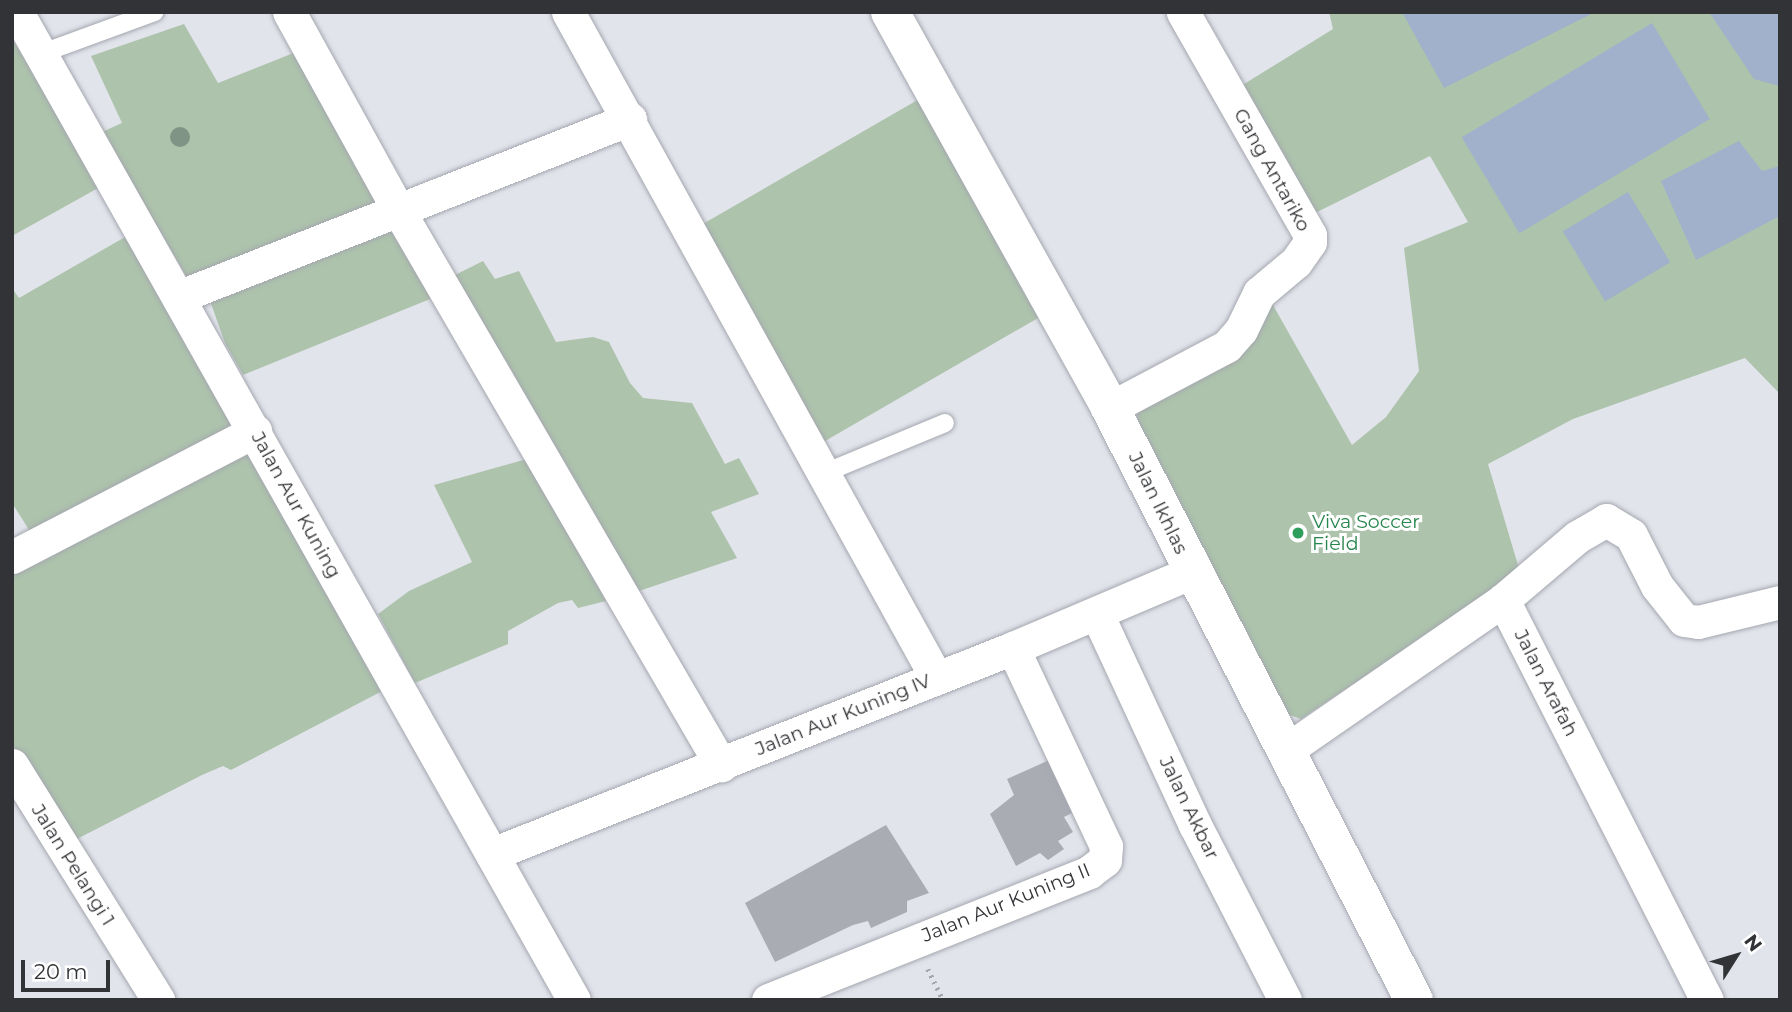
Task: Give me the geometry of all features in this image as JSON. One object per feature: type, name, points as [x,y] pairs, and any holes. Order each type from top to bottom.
[{"type":"street","name":"Jalan Aur Kuning","points":[[17,12],[574,1000]]},
{"type":"street","points":[[289,12],[400,213],[721,765]]},
{"type":"street","points":[[568,12],[631,119],[710,275],[936,677]]},
{"type":"street","name":"Jalan Ikhlas","points":[[890,12],[1110,408],[1192,572],[1288,749],[1414,1000]]},
{"type":"street","name":"Gang Antariko","points":[[1110,408],[1227,345],[1241,330],[1259,293],[1296,262],[1310,242],[1310,235],[1183,12]]},
{"type":"street","points":[[178,297],[400,213],[631,119]]},
{"type":"street","points":[[12,557],[254,431]]},
{"type":"street","points":[[1288,749],[1503,600],[1577,537],[1606,520],[1631,535],[1657,586],[1684,620],[1698,622],[1780,602]]},
{"type":"street","name":"Jalan Aur Kuning IV","points":[[492,854],[1013,648],[1192,572]]},
{"type":"street","name":"Jalan Arafah","points":[[1503,600],[1707,1000]]},
{"type":"street","name":"Jalan Akbar","points":[[1097,614],[1195,825],[1285,1000]]},
{"type":"street","name":"Jalan Aur Kuning II","points":[[768,1000],[1089,872],[1105,860],[1102,836],[1013,648]]},
{"type":"street","name":"Jalan Pelangi 1","points":[[12,765],[158,1000]]},
{"type":"lane","points":[[40,54],[155,12]]},
{"type":"lane","points":[[822,474],[945,423]]},
{"type":"green space","points":[[1329,12],[1780,12],[1780,394],[1745,358],[1573,419],[1488,464],[1520,572],[1301,719],[1287,714],[1140,430],[1136,409],[1269,298],[1352,445],[1386,417],[1419,371],[1404,248],[1468,222],[1430,156],[1307,217],[1236,89],[1333,29]]},
{"type":"green space","points":[[184,24],[218,83],[301,50],[387,202],[189,281],[102,132],[122,123],[91,56]]},
{"type":"green space","points":[[12,38],[100,187],[12,236]]},
{"type":"green space","points":[[921,98],[1046,314],[825,441],[700,226]]},
{"type":"green space","points":[[397,220],[440,295],[243,375],[225,343],[209,298]]},
{"type":"green space","points":[[132,233],[237,424],[33,536],[12,503],[12,288],[19,298]]},
{"type":"green space","points":[[483,261],[495,279],[519,271],[556,342],[593,337],[609,342],[630,383],[643,398],[692,403],[725,464],[739,458],[759,494],[711,512],[737,558],[639,591],[501,353],[473,316],[455,275]]},
{"type":"green space","points":[[248,445],[388,688],[231,770],[223,766],[202,775],[69,843],[12,743],[12,570]]},
{"type":"green space","points":[[527,459],[606,601],[578,608],[572,600],[558,603],[508,631],[508,644],[415,683],[378,614],[409,591],[472,562],[434,485]]},
{"type":"water","points":[[1402,12],[1595,12],[1444,88]]},
{"type":"water","points":[[1709,12],[1780,12],[1780,86],[1754,79]]},
{"type":"water","points":[[1652,23],[1710,119],[1519,233],[1462,137]]},
{"type":"water","points":[[1739,141],[1762,171],[1780,166],[1780,216],[1696,260],[1661,181]]},
{"type":"water","points":[[1628,192],[1670,262],[1605,301],[1563,231]]},
{"type":"building","points":[[1056,757],[1080,809],[1064,817],[1073,832],[1058,841],[1064,849],[1048,860],[1040,853],[1016,866],[990,814],[1014,795],[1007,779]]},
{"type":"building","points":[[886,825],[929,893],[907,901],[907,912],[871,928],[868,921],[853,925],[775,962],[745,903]]},
{"type":"place","name":"Viva Soccer Field","points":[[1298,533]]}]
